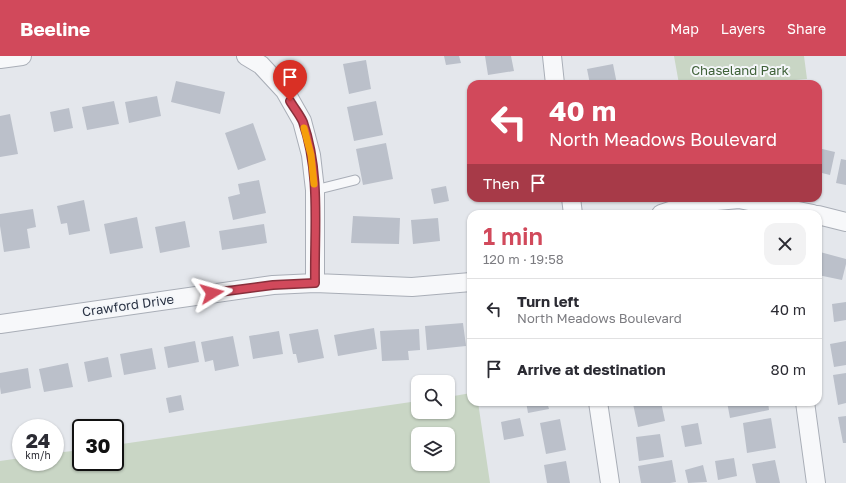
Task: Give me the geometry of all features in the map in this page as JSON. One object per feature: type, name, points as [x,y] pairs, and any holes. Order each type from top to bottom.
[{"type":"street","points":[[0,59],[22,56]]},
{"type":"street","points":[[246,56],[261,65],[284,91],[302,121],[311,155],[315,190],[315,283]]},
{"type":"street","points":[[552,56],[555,80]]},
{"type":"street","points":[[673,210],[694,203],[705,202]]},
{"type":"street","points":[[751,202],[782,210]]},
{"type":"street","points":[[822,216],[846,222]]},
{"type":"street","name":"Crawford Drive","points":[[0,324],[273,285],[315,283],[412,287],[467,282]]},
{"type":"street","points":[[599,406],[610,483]]},
{"type":"street","points":[[806,406],[816,483]]},
{"type":"lane","points":[[315,190],[355,180]]},
{"type":"green space","name":"Chaseland Park","points":[[674,56],[804,56],[807,79],[795,80],[678,80]]},
{"type":"green space","points":[[467,394],[467,406],[479,406],[490,483],[0,483],[0,461],[12,459],[12,471],[64,471],[64,452],[72,451],[72,471],[124,471],[124,444],[411,402],[411,419],[455,419],[455,396]]},
{"type":"building","points":[[444,56],[459,56],[461,63],[446,65]]},
{"type":"building","points":[[485,56],[511,56],[514,71],[488,75]]},
{"type":"building","points":[[366,60],[371,89],[349,94],[343,64]]},
{"type":"building","points":[[613,64],[616,80],[589,80],[587,69]]},
{"type":"building","points":[[176,81],[225,92],[220,114],[171,102]]},
{"type":"building","points":[[157,96],[161,116],[129,123],[125,102]]},
{"type":"building","points":[[114,101],[119,124],[87,130],[82,107]]},
{"type":"building","points":[[376,101],[383,135],[354,141],[347,107]]},
{"type":"building","points":[[69,108],[73,128],[54,132],[50,112]]},
{"type":"building","points":[[10,114],[18,154],[0,157],[0,116]]},
{"type":"building","points":[[253,123],[266,160],[238,170],[225,133]]},
{"type":"building","points":[[386,143],[393,179],[363,185],[356,149]]},
{"type":"building","points":[[822,149],[835,152],[830,175],[822,173]]},
{"type":"building","points":[[841,159],[846,160],[846,185],[836,183]]},
{"type":"building","points":[[259,180],[266,213],[233,220],[228,197],[240,194],[238,184]]},
{"type":"building","points":[[446,186],[449,201],[434,204],[431,189]]},
{"type":"building","points":[[84,200],[90,231],[69,235],[67,223],[61,224],[57,206]]},
{"type":"building","points":[[33,209],[36,227],[27,229],[30,248],[4,252],[0,226],[0,214]]},
{"type":"building","points":[[353,216],[400,218],[399,244],[351,243]]},
{"type":"building","points":[[137,217],[143,248],[110,254],[104,224]]},
{"type":"building","points":[[438,218],[440,241],[413,244],[411,220]]},
{"type":"building","points":[[185,221],[190,247],[160,253],[155,227]]},
{"type":"building","points":[[264,224],[267,243],[222,250],[219,231]]},
{"type":"building","points":[[822,253],[846,259],[842,280],[822,276]]},
{"type":"building","points":[[846,302],[846,320],[834,322],[832,304]]},
{"type":"building","points":[[463,323],[466,346],[427,350],[425,326]]},
{"type":"building","points":[[374,328],[377,349],[338,356],[334,335]]},
{"type":"building","points":[[318,329],[324,358],[298,363],[296,354],[293,354],[289,334]]},
{"type":"building","points":[[419,329],[420,350],[408,351],[409,360],[382,361],[380,331]]},
{"type":"building","points":[[279,331],[283,354],[253,359],[249,336]]},
{"type":"building","points":[[233,336],[239,366],[215,371],[213,360],[205,362],[201,342]]},
{"type":"building","points":[[195,341],[199,362],[168,368],[164,347]]},
{"type":"building","points":[[846,341],[846,365],[834,367],[830,344]]},
{"type":"building","points":[[152,348],[156,369],[124,375],[120,354]]},
{"type":"building","points":[[108,357],[112,377],[88,382],[84,362]]},
{"type":"building","points":[[68,363],[73,387],[44,392],[39,369]]},
{"type":"building","points":[[28,368],[31,388],[1,394],[0,373]]},
{"type":"building","points":[[846,373],[846,403],[838,405],[833,375]]},
{"type":"building","points":[[181,395],[184,410],[169,413],[166,398]]},
{"type":"building","points":[[527,406],[548,406],[549,409],[528,413]]},
{"type":"building","points":[[633,406],[662,406],[665,421],[638,427]]},
{"type":"building","points":[[728,406],[768,406],[769,410],[730,418]]},
{"type":"building","points":[[846,416],[846,443],[843,443],[838,417]]},
{"type":"building","points":[[520,418],[524,436],[504,440],[501,422]]},
{"type":"building","points":[[771,418],[776,448],[747,453],[743,423]]},
{"type":"building","points":[[560,419],[566,450],[546,454],[540,423]]},
{"type":"building","points":[[698,423],[702,444],[685,447],[681,426]]},
{"type":"building","points":[[660,434],[664,457],[639,461],[636,437]]},
{"type":"building","points":[[734,458],[737,476],[718,480],[715,461]]},
{"type":"building","points":[[672,460],[676,482],[641,483],[638,466]]},
{"type":"building","points":[[775,460],[780,483],[756,483],[752,464]]},
{"type":"building","points":[[566,461],[570,483],[547,483],[544,465]]},
{"type":"building","points":[[703,465],[707,482],[688,483],[685,470]]},
{"type":"slow traffic","points":[[304,128],[311,155],[314,184]]},
{"type":"route","points":[[212,293],[273,285],[315,283],[315,190],[311,155],[302,121],[290,101]]}]
